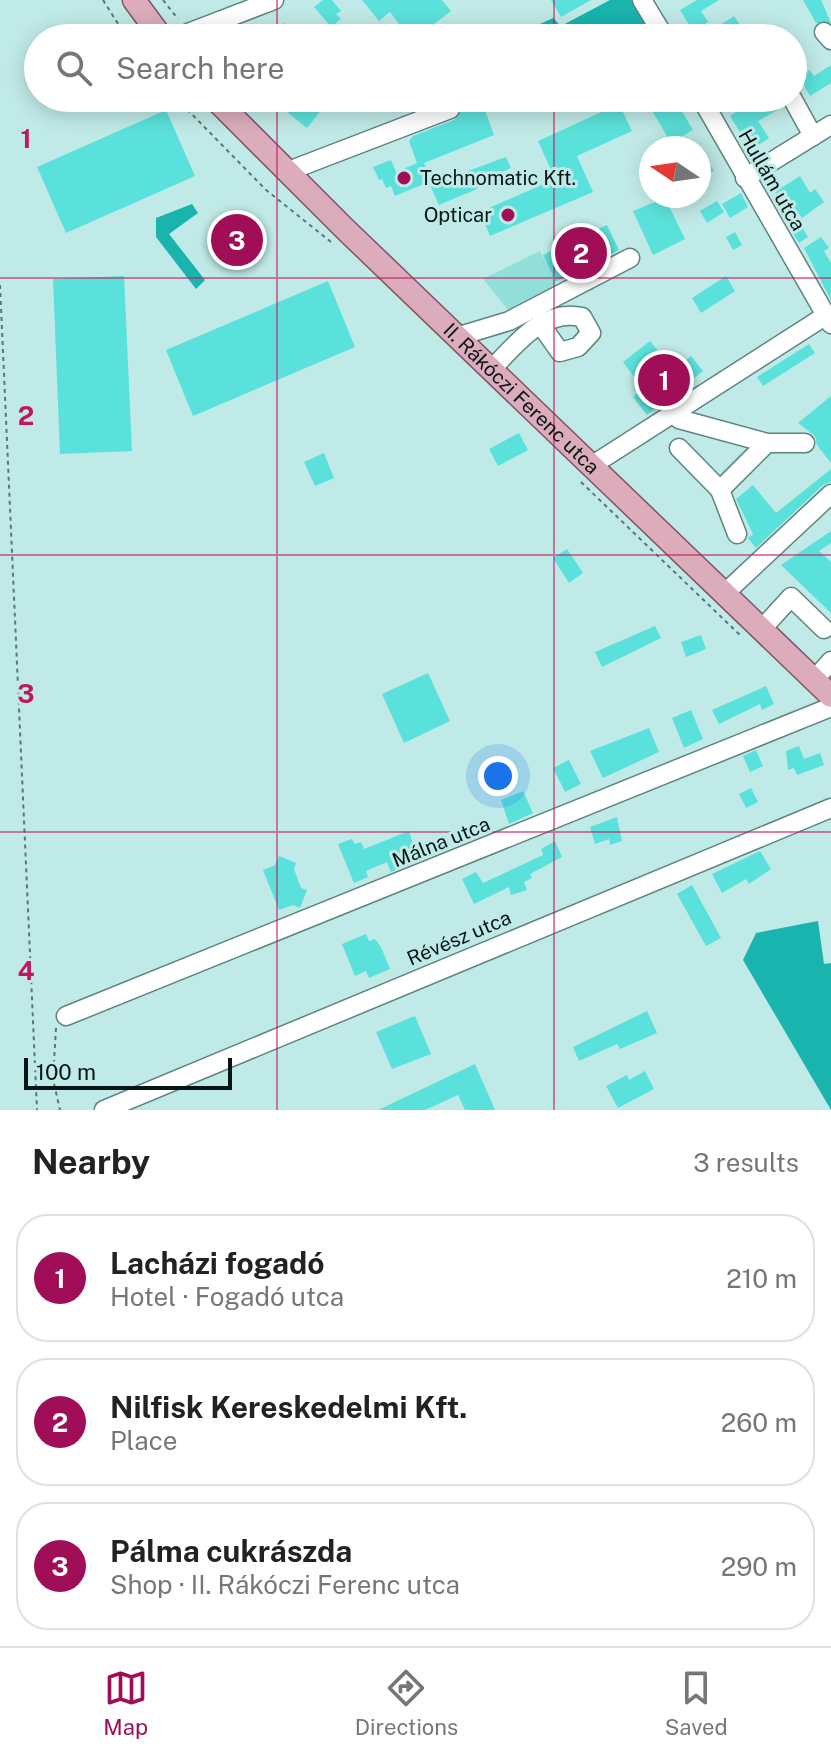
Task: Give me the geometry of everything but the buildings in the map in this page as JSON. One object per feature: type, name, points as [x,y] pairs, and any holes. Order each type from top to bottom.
[{"type":"main road","points":[[134,0],[152,24]]},
{"type":"main road","name":"II. Rákóczi Ferenc utca","points":[[228,112],[456,337],[831,696]]},
{"type":"street","points":[[211,24],[274,0]]},
{"type":"street","points":[[642,0],[657,24]]},
{"type":"street","points":[[286,172],[442,112]]},
{"type":"street","name":"Hullám utca","points":[[709,112],[828,320]]},
{"type":"street","points":[[800,112],[813,136]]},
{"type":"street","points":[[745,178],[831,125]]},
{"type":"street","points":[[456,337],[502,323],[630,258]]},
{"type":"street","points":[[591,466],[828,320]]},
{"type":"street","points":[[502,323],[518,342]]},
{"type":"street","points":[[491,370],[518,342],[541,325]]},
{"type":"street","points":[[675,414],[679,419],[767,443],[805,443]]},
{"type":"street","points":[[720,490],[767,443]]},
{"type":"street","points":[[679,448],[720,490],[737,534]]},
{"type":"street","points":[[724,594],[831,494]]},
{"type":"street","points":[[761,630],[791,597],[824,629]]},
{"type":"street","points":[[814,680],[831,661]]},
{"type":"street","name":"Málna utca","points":[[66,1016],[831,707]]},
{"type":"street","name":"Révész utca","points":[[104,1110],[831,808]]},
{"type":"path","points":[[103,0],[118,24]]},
{"type":"path","points":[[163,0],[176,24]]},
{"type":"path","points":[[190,112],[266,190],[329,240]]},
{"type":"path","points":[[0,285],[37,1110]]},
{"type":"path","points":[[60,1110],[53,1079],[53,1039],[57,1024],[66,1016]]},
{"type":"shaded area","points":[[610,0],[632,0],[645,24],[565,24]]},
{"type":"shaded area","points":[[553,18],[559,24],[540,24]]},
{"type":"shaded area","points":[[192,204],[198,213],[169,234],[205,280],[196,289],[156,237],[156,218]]},
{"type":"shaded area","points":[[540,251],[558,289],[510,312],[483,279]]},
{"type":"shaded area","points":[[818,921],[824,964],[831,963],[831,1110],[743,960],[756,933]]},
{"type":"place","name":"Technomatic Kft.","points":[[404,178]]},
{"type":"place","name":"Opticar","points":[[508,215]]},
{"type":"place","name":"Pálma cukrászda","points":[[237,240]]},
{"type":"place","name":"Nilfisk Kereskedelmi Kft.","points":[[581,253]]},
{"type":"place","name":"Lacházi fogadó","points":[[664,380]]}]
